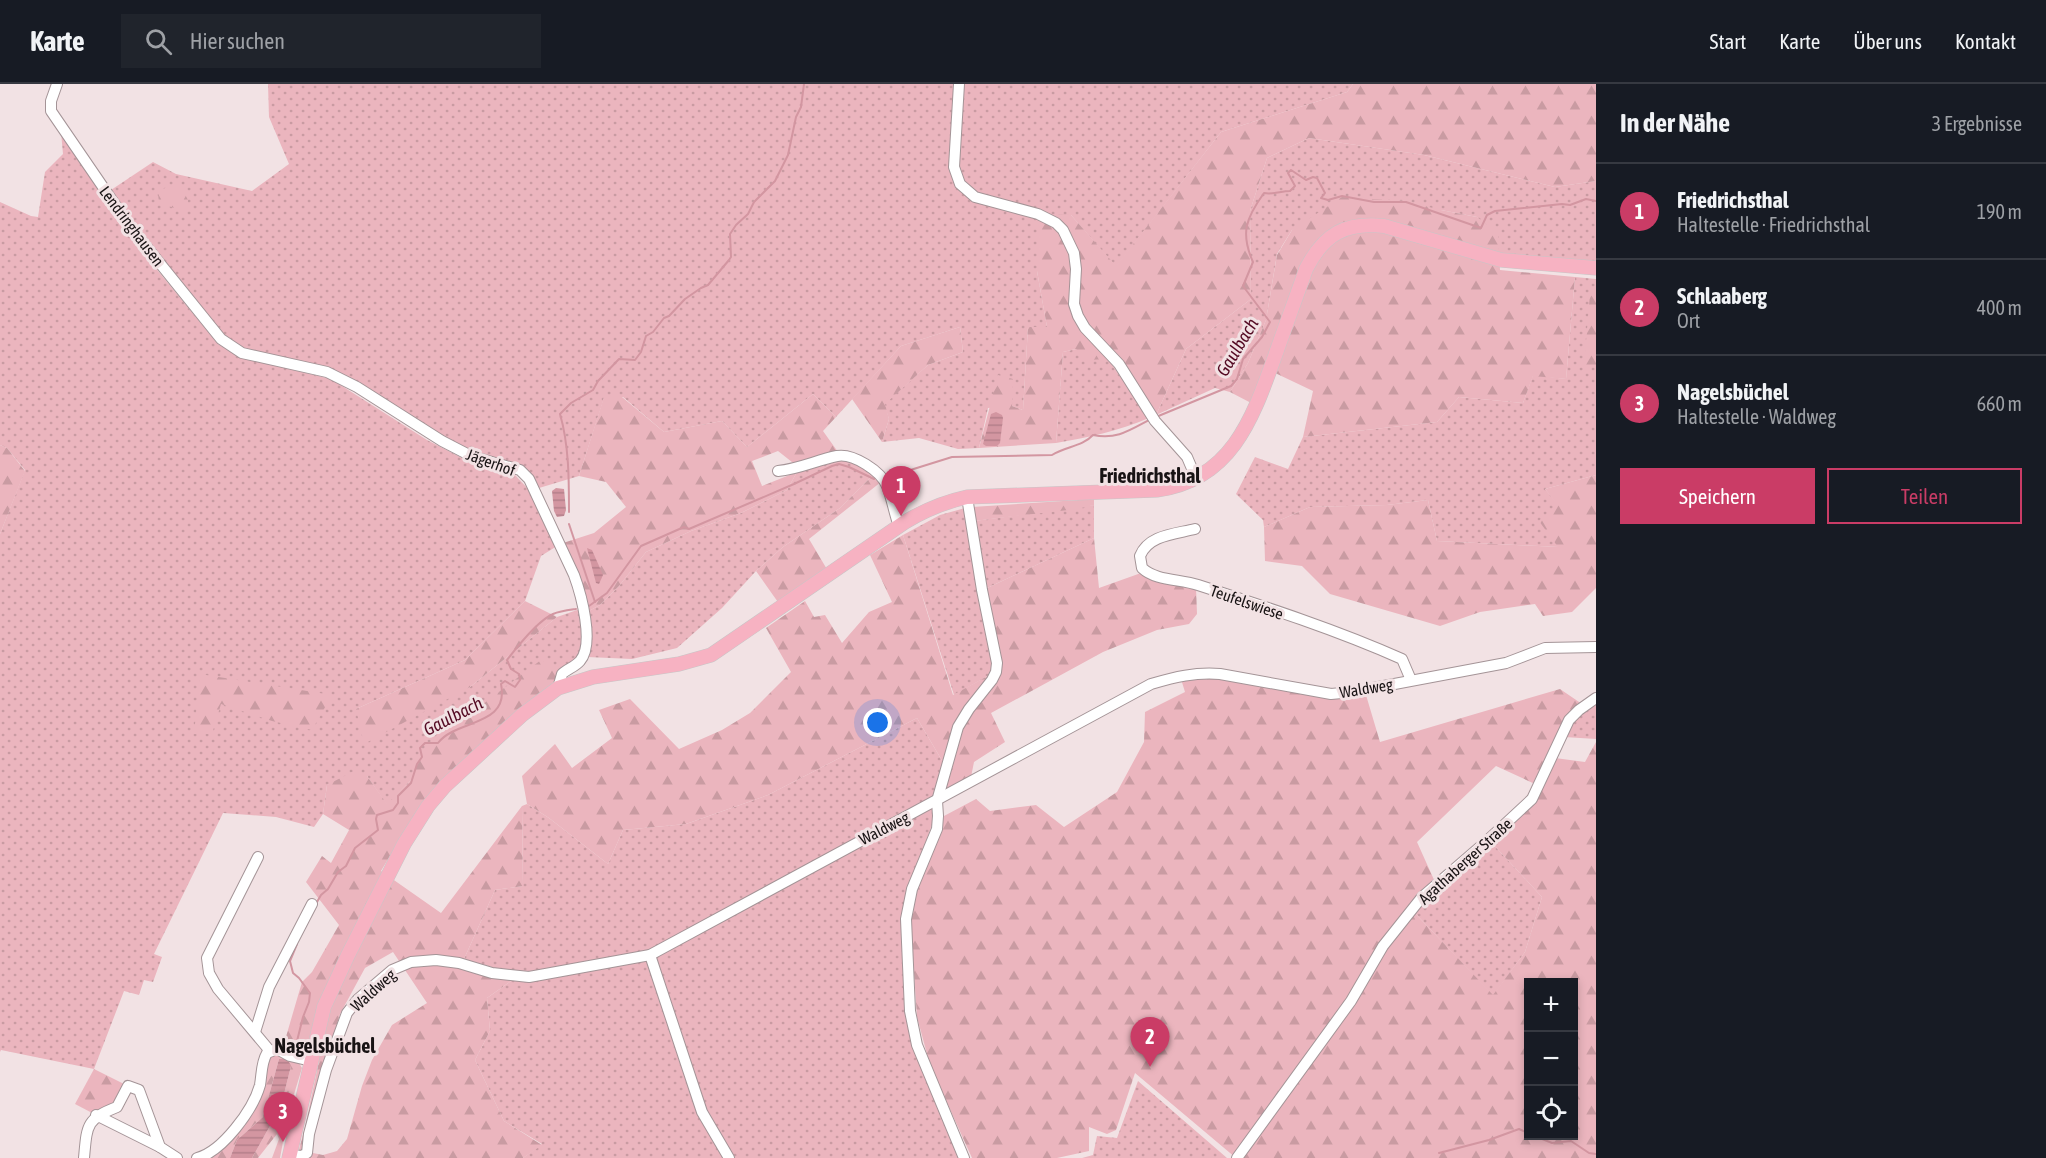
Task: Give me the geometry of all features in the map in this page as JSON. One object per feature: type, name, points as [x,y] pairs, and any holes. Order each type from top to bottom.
[{"type":"main road","points":[[289,1157],[299,1058],[404,844],[428,806],[445,786],[530,708],[558,688],[581,679],[685,663],[711,656],[922,511],[967,496],[1157,490],[1196,478],[1227,454],[1248,425],[1306,269],[1316,251],[1327,238],[1347,228],[1365,224],[1384,226],[1501,260],[1596,268]]},
{"type":"street","name":"Lendringhausen","points":[[57,84],[51,101],[51,111],[129,225],[221,339],[242,353]]},
{"type":"street","points":[[959,84],[954,167],[960,184],[975,197],[1038,214],[1056,223],[1063,230],[1074,253],[1076,269],[1074,304],[1078,316],[1085,328],[1119,364],[1153,418],[1187,457],[1196,478]]},
{"type":"street","name":"Jägerhof","points":[[242,353],[327,372],[357,387],[442,441],[471,456],[520,470],[529,479],[579,588],[586,632],[585,654],[581,660],[562,674],[558,688]]},
{"type":"street","points":[[778,471],[794,469],[840,455],[868,465],[887,485],[899,526]]},
{"type":"street","points":[[964,1158],[917,1045],[910,1011],[906,918],[912,889],[937,829],[937,801],[958,727],[996,672],[997,663],[982,590],[967,496]]},
{"type":"street","name":"Teufelswiese","points":[[1195,529],[1148,543],[1140,556],[1142,568],[1151,575],[1184,580],[1368,644],[1402,659],[1411,680]]},
{"type":"street","name":"Waldweg","points":[[289,1157],[302,1156],[307,1153],[309,1134],[326,1070],[347,1013],[358,999],[392,970],[411,962],[436,960],[459,963],[492,973],[529,977],[650,955],[1151,684],[1184,675],[1201,672],[1331,693],[1352,692],[1506,663],[1545,648],[1596,647]]},
{"type":"street","name":"Agathaberger Straße","points":[[1237,1158],[1351,1001],[1383,946],[1422,897],[1532,799],[1569,720],[1596,698]]},
{"type":"street","points":[[258,857],[207,958],[209,973],[219,989],[270,1051]]},
{"type":"street","points":[[255,1032],[269,987],[312,904]]},
{"type":"street","points":[[650,955],[702,1112],[729,1158]]},
{"type":"street","points":[[197,1158],[204,1156],[225,1139],[244,1119],[259,1087],[265,1057],[270,1051],[277,1049],[299,1058]]},
{"type":"street","points":[[84,1158],[90,1123],[96,1115],[117,1107],[128,1086],[139,1090],[160,1147]]},
{"type":"street","points":[[96,1115],[177,1158]]},
{"type":"green space","points":[[268,84],[1353,84],[1347,92],[1221,132],[1116,267],[1071,215],[1037,271],[1047,327],[1028,327],[1023,410],[1012,406],[988,408],[979,448],[958,449],[919,438],[882,442],[889,419],[884,404],[928,365],[963,352],[960,327],[901,346],[836,417],[813,394],[747,447],[722,421],[664,432],[623,397],[604,398],[579,476],[539,488],[531,479],[469,451],[430,430],[345,376],[243,349],[224,337],[130,218],[111,190],[153,162],[176,174],[252,191],[289,164],[269,117]]},
{"type":"green space","points":[[1353,84],[1596,84],[1596,181],[1555,187],[1424,155],[1309,138],[1267,158],[1250,211],[1251,299],[1186,349],[1156,415],[1108,359],[1086,360],[1076,349],[1063,352],[1056,443],[979,448],[998,375],[1013,379],[1012,406],[1023,410],[1028,327],[1047,327],[1037,271],[1038,214],[1071,215],[1116,266],[1221,132],[1347,92]]},
{"type":"green space","points":[[61,132],[108,199],[117,221],[218,344],[239,357],[331,379],[427,440],[462,458],[515,475],[530,491],[557,546],[541,556],[525,601],[465,660],[356,709],[470,687],[557,617],[580,609],[584,633],[578,658],[412,779],[387,805],[367,776],[327,785],[323,814],[314,827],[276,817],[223,813],[154,954],[162,957],[153,982],[144,980],[139,995],[124,991],[94,1069],[1,1050],[0,1052],[0,534],[25,470],[7,448],[0,445],[0,202],[38,217],[45,172],[63,154]]},
{"type":"green space","points":[[1309,138],[1424,155],[1555,187],[1596,181],[1596,264],[1500,256],[1477,217],[1441,210],[1292,230],[1277,254],[1266,320],[1248,363],[1230,392],[1215,388],[1156,415],[1186,349],[1251,299],[1250,211],[1267,158]]},
{"type":"green space","points":[[169,185],[181,187],[188,200],[187,212],[159,203],[158,193]]},
{"type":"green space","points":[[1342,197],[1405,201],[1477,217],[1498,233],[1500,270],[1575,277],[1566,379],[1533,376],[1523,403],[1459,397],[1437,422],[1303,437],[1313,391],[1273,372],[1253,404],[1230,392],[1248,363],[1266,320],[1277,255],[1292,230]]},
{"type":"green space","points":[[1575,277],[1596,279],[1596,475],[1545,489],[1558,504],[1558,547],[1437,541],[1428,500],[1387,505],[1310,507],[1264,527],[1263,520],[1236,494],[1255,457],[1288,469],[1303,437],[1437,422],[1459,397],[1523,403],[1533,375],[1566,379]]},
{"type":"green space","points":[[1590,294],[1596,295],[1596,366],[1584,365]]},
{"type":"green space","points":[[960,327],[963,352],[928,365],[885,404],[889,419],[882,442],[852,399],[901,346]]},
{"type":"green space","points":[[1076,349],[1108,359],[1149,418],[1104,433],[1056,443],[1063,352]]},
{"type":"green space","points":[[813,394],[836,417],[823,431],[838,452],[797,466],[778,451],[752,461],[762,486],[797,472],[787,490],[741,513],[691,531],[646,552],[619,586],[600,605],[587,612],[563,543],[594,533],[626,507],[606,482],[579,476],[604,397],[622,397],[664,432],[722,421],[747,447]]},
{"type":"green space","points":[[0,445],[7,448],[25,471],[0,534]]},
{"type":"green space","points":[[839,459],[863,466],[874,474],[840,508],[783,547],[756,571],[722,608],[677,648],[632,659],[587,657],[587,612],[600,605],[619,586],[646,552],[691,531],[741,513],[787,490],[797,472]]},
{"type":"green space","points":[[874,474],[881,482],[809,539],[828,571],[780,605],[756,571],[783,547],[840,508]]},
{"type":"green space","points":[[1596,475],[1596,588],[1572,612],[1543,616],[1535,604],[1480,612],[1440,626],[1330,594],[1302,566],[1265,561],[1264,527],[1310,507],[1387,505],[1428,500],[1437,541],[1558,547],[1539,521],[1557,504],[1545,489]]},
{"type":"green space","points":[[1094,499],[1094,505],[1077,509],[974,521],[972,507]]},
{"type":"green space","points":[[1094,505],[1094,538],[985,589],[974,521]]},
{"type":"green space","points":[[965,508],[995,667],[993,673],[954,695],[903,535],[940,515]]},
{"type":"green space","points":[[903,535],[953,695],[993,673],[944,764],[917,718],[768,795],[686,824],[623,830],[608,864],[549,818],[527,804],[522,776],[555,744],[572,768],[612,738],[599,710],[630,699],[679,749],[722,730],[750,713],[791,672],[766,628],[805,601],[814,617],[825,615],[842,643],[869,612],[892,602],[870,555]]},
{"type":"green space","points":[[1094,538],[1099,588],[1141,573],[1196,587],[1197,614],[1189,624],[1157,630],[1103,652],[991,713],[1005,742],[974,762],[971,777],[941,794],[960,728],[994,682],[985,589]]},
{"type":"green space","points":[[525,601],[557,617],[470,687],[364,744],[356,709],[465,660]]},
{"type":"green space","points":[[541,660],[560,670],[551,687],[399,841],[381,871],[441,913],[522,806],[523,886],[495,890],[464,959],[509,972],[511,981],[487,998],[490,1031],[475,1060],[504,1121],[542,1145],[523,1158],[307,1158],[313,1153],[323,1155],[337,1151],[347,1139],[372,1060],[392,1025],[427,1003],[393,952],[365,968],[340,1014],[319,1084],[306,1148],[298,1153],[319,1061],[305,1053],[283,1047],[302,982],[312,972],[339,925],[306,882],[322,856],[331,863],[349,830],[323,814],[327,785],[352,772],[367,776],[387,804],[412,779],[415,761],[449,730]]},
{"type":"green space","points":[[200,674],[332,695],[312,730],[272,721],[221,704],[212,734],[194,734]]},
{"type":"green space","points":[[1202,676],[1324,696],[1366,695],[1380,742],[1560,689],[1582,704],[1535,784],[1496,766],[1417,842],[1435,882],[1410,908],[1493,995],[1525,952],[1542,897],[1491,842],[1534,801],[1555,758],[1585,762],[1596,742],[1596,1158],[1236,1158],[1135,1073],[1116,1130],[1107,1134],[1089,1127],[1089,1151],[1057,1158],[972,1158],[930,1065],[917,1017],[910,914],[920,875],[944,816],[976,799],[990,811],[1036,805],[1064,827],[1117,792],[1144,742],[1145,712],[1185,692],[1181,679]]},
{"type":"green space","points":[[1596,701],[1596,739],[1564,737],[1571,722]]},
{"type":"green space","points":[[917,718],[944,764],[935,799],[647,953],[534,972],[509,972],[464,959],[495,890],[523,886],[522,806],[527,804],[549,818],[608,864],[623,830],[686,824],[768,795]]},
{"type":"green space","points":[[933,807],[934,819],[923,850],[906,1007],[960,1158],[731,1158],[704,1110],[655,957]]},
{"type":"green space","points":[[1491,842],[1542,897],[1525,952],[1493,996],[1414,912],[1437,887]]},
{"type":"green space","points":[[648,959],[701,1114],[726,1158],[523,1158],[542,1144],[504,1121],[475,1060],[490,1031],[487,998],[511,981]]},
{"type":"green space","points":[[274,1052],[299,1063],[302,1068],[288,1114],[280,1158],[272,1158],[279,1139],[277,1134],[258,1158],[252,1158],[281,1106],[291,1066],[279,1059],[263,1117],[237,1140],[230,1158],[207,1158],[246,1120],[265,1063]]},
{"type":"green space","points":[[94,1069],[128,1086],[117,1107],[96,1115],[75,1104]]},
{"type":"green space","points":[[1138,1081],[1227,1158],[1082,1158],[1093,1155],[1097,1136],[1117,1138]]},
{"type":"shaded area","points":[[996,412],[1003,418],[1000,443],[997,446],[986,446],[983,444],[991,414]]},
{"type":"shaded area","points":[[556,488],[564,489],[566,510],[564,516],[557,517],[554,511],[552,491]]},
{"type":"shaded area","points":[[587,548],[592,550],[603,575],[599,584],[596,583]]},
{"type":"shaded area","points":[[279,1059],[287,1059],[291,1066],[281,1106],[252,1158],[230,1158],[237,1140],[263,1117]]},
{"type":"waterway","points":[[569,512],[567,450],[560,414],[571,403],[593,390],[598,381],[619,359],[635,360],[641,352],[646,336],[653,332],[664,318],[669,316],[685,299],[708,285],[729,260],[731,257],[730,234],[748,214],[754,202],[775,181],[788,155],[796,117],[801,107],[804,84]]},
{"type":"waterway","name":"Gaulbach","points":[[1156,417],[1231,386],[1237,379],[1243,359],[1262,337],[1270,322],[1243,286],[1253,262],[1247,242],[1247,226],[1253,210],[1264,193],[1290,191],[1295,186],[1288,173],[1291,170],[1306,180],[1317,178],[1325,193],[1321,198],[1328,200],[1342,196],[1374,202],[1406,202],[1481,228],[1487,215],[1495,211],[1570,205],[1586,199],[1596,201]]},
{"type":"waterway","name":"Gaulbach","points":[[888,477],[952,457],[1052,455],[1084,442],[1093,435],[1116,435],[1151,419]]},
{"type":"waterway","name":"Gaulbach","points":[[589,606],[607,593],[641,546],[684,527],[689,529],[832,466],[839,464],[849,467],[874,479]]},
{"type":"waterway","points":[[569,524],[595,602]]},
{"type":"waterway","name":"Gaulbach","points":[[317,902],[338,872],[346,866],[355,848],[378,830],[377,815],[393,810],[398,803],[398,796],[411,783],[417,764],[422,757],[420,748],[425,743],[438,743],[446,735],[490,715],[502,698],[501,684],[505,681],[515,687],[520,680],[519,674],[511,669],[507,660],[516,648],[547,617],[576,609]]},
{"type":"waterway","name":"Gaulbach","points":[[294,1053],[310,993],[293,973],[290,961],[297,944]]},
{"type":"waterway","points":[[1439,1153],[1489,1140],[1519,1129],[1524,1131]]},
{"type":"waterway","points":[[1545,1140],[1552,1143],[1571,1141],[1589,1153],[1596,1154]]},
{"type":"place","name":"Friedrichsthal","points":[[901,516]]},
{"type":"place","name":"Schlaaberg","points":[[1150,1067]]},
{"type":"place","name":"Nagelsbüchel","points":[[283,1142]]},
{"type":"district","name":"Friedrichsthal","points":[[1150,475]]},
{"type":"district","name":"Nagelsbüchel","points":[[325,1045]]}]
